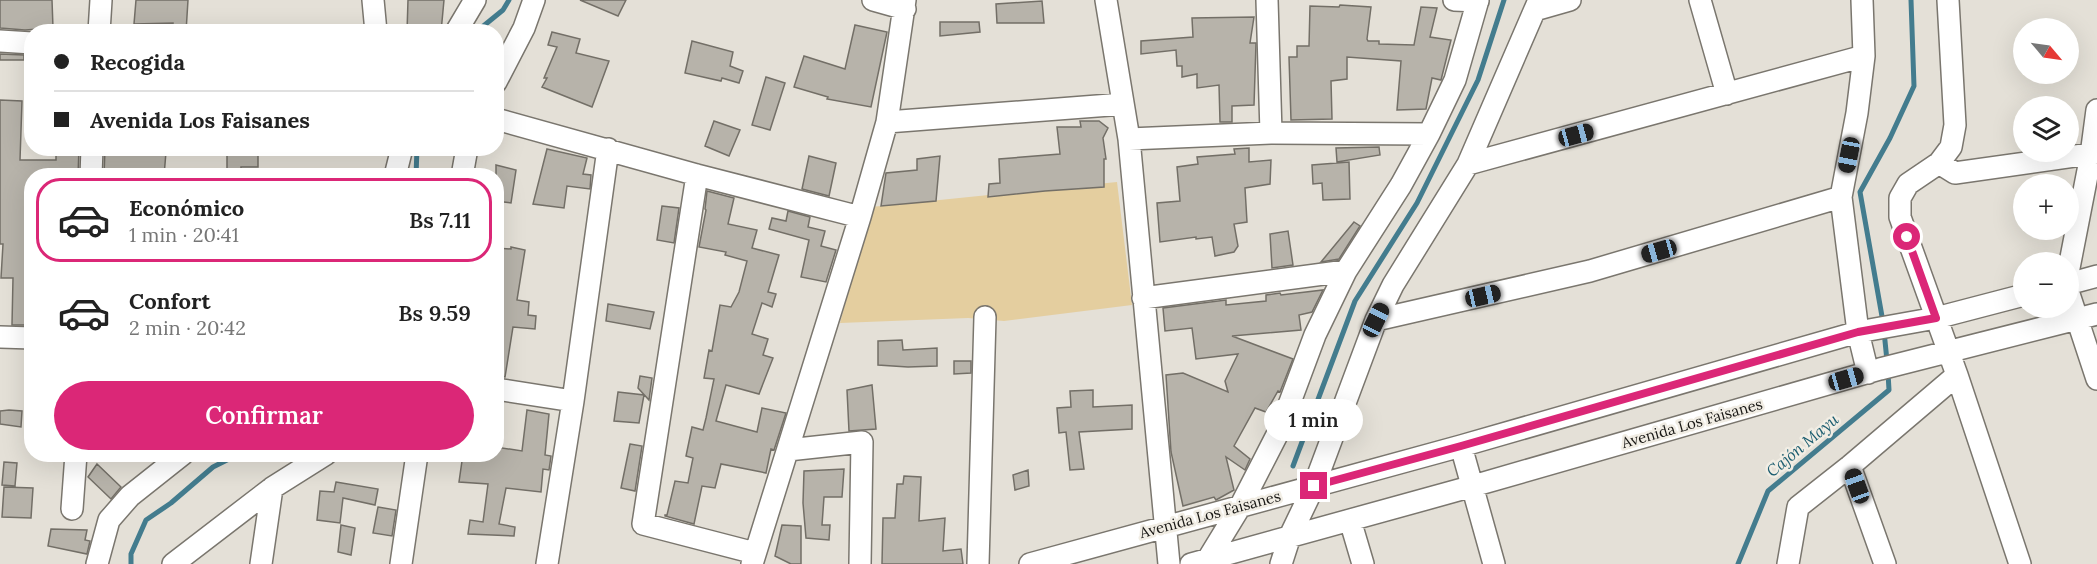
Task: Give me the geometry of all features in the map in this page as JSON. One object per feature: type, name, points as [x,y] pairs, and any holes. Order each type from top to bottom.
[{"type":"street","points":[[100,24],[101,0]]},
{"type":"street","points":[[373,0],[375,24]]},
{"type":"street","points":[[461,24],[475,0]]},
{"type":"street","points":[[504,66],[524,28],[534,0]]},
{"type":"street","points":[[696,175],[643,524],[754,559],[860,217],[887,122],[905,4],[873,0]]},
{"type":"street","points":[[1106,0],[1129,138],[1169,564]]},
{"type":"street","points":[[1267,0],[1271,133]]},
{"type":"street","points":[[1201,563],[1241,505],[1280,429],[1315,335],[1346,271],[1401,185],[1455,80],[1478,1],[1454,0]]},
{"type":"street","points":[[1281,564],[1290,536],[1314,486],[1376,320],[1393,285],[1468,164],[1537,5],[1570,0]]},
{"type":"street","points":[[1700,0],[1727,94]]},
{"type":"street","points":[[1862,0],[1864,56],[1857,113],[1841,197],[1875,329],[1881,369]]},
{"type":"street","points":[[1948,0],[1955,124],[1951,147],[1939,162],[1908,184],[1900,198],[1900,217],[1957,375],[2020,564]]},
{"type":"street","points":[[0,41],[24,42]]},
{"type":"street","points":[[1468,164],[1864,56]]},
{"type":"street","points":[[887,122],[1123,104]]},
{"type":"street","points":[[2073,252],[2094,154],[2097,110]]},
{"type":"street","points":[[504,121],[696,175],[860,217]]},
{"type":"street","points":[[1129,138],[1271,133],[1429,134]]},
{"type":"street","points":[[547,564],[573,401],[608,149]]},
{"type":"street","points":[[1939,162],[1955,173],[2094,154]]},
{"type":"street","points":[[1376,320],[1590,271],[1841,197]]},
{"type":"street","points":[[1143,298],[1346,271]]},
{"type":"street","points":[[2079,281],[2097,276]]},
{"type":"street","name":"Avenida Los Faisanes","points":[[1030,564],[1875,329],[1936,318],[2013,298]]},
{"type":"street","points":[[2087,316],[2097,379]]},
{"type":"street","name":"Avenida Los Faisanes","points":[[1201,563],[1881,369],[2087,316]]},
{"type":"street","points":[[978,564],[986,317]]},
{"type":"street","points":[[0,337],[24,338]]},
{"type":"street","points":[[1788,564],[1798,507],[1957,375]]},
{"type":"street","points":[[504,390],[573,401]]},
{"type":"street","points":[[788,450],[862,442],[860,564]]},
{"type":"street","points":[[1461,446],[1494,564]]},
{"type":"street","points":[[72,509],[75,462]]},
{"type":"street","points":[[97,564],[109,520],[130,496],[173,462]]},
{"type":"street","points":[[173,564],[272,488],[313,462]]},
{"type":"street","points":[[401,564],[416,462]]},
{"type":"street","points":[[1850,466],[1885,564]]},
{"type":"street","points":[[261,564],[272,488]]},
{"type":"street","points":[[1350,520],[1363,564]]},
{"type":"shaded area","points":[[1117,182],[1132,305],[1004,321],[968,318],[840,323],[871,207]]},
{"type":"building","points":[[0,0],[52,0],[53,24],[24,24],[24,30],[0,28]]},
{"type":"building","points":[[136,0],[188,0],[186,24],[134,24]]},
{"type":"building","points":[[408,0],[444,0],[442,24],[407,24]]},
{"type":"building","points":[[580,0],[626,0],[618,16]]},
{"type":"building","points":[[1042,1],[1044,23],[997,23],[996,4]]},
{"type":"building","points":[[1340,5],[1371,7],[1367,39],[1368,41],[1379,41],[1379,44],[1414,45],[1421,7],[1437,8],[1430,37],[1451,40],[1441,80],[1432,78],[1426,109],[1397,110],[1401,61],[1347,57],[1347,79],[1331,81],[1332,119],[1291,120],[1289,57],[1297,57],[1297,46],[1309,46],[1310,6],[1339,7]]},
{"type":"building","points":[[1254,17],[1250,43],[1256,43],[1254,105],[1232,106],[1232,122],[1220,122],[1219,85],[1197,88],[1197,74],[1182,77],[1182,66],[1177,66],[1176,50],[1141,54],[1141,41],[1193,37],[1192,18]]},
{"type":"building","points":[[940,22],[979,22],[980,32],[940,36]]},
{"type":"building","points":[[855,25],[887,32],[871,107],[827,99],[828,97],[794,87],[804,56],[845,69]]},
{"type":"building","points":[[552,32],[580,39],[576,53],[609,61],[592,107],[542,87],[557,47],[548,45]]},
{"type":"building","points":[[692,41],[733,52],[730,66],[743,71],[739,83],[722,78],[721,81],[685,73]]},
{"type":"building","points":[[0,54],[24,55],[24,60],[0,60]]},
{"type":"building","points":[[766,77],[785,83],[770,130],[752,125]]},
{"type":"building","points":[[0,100],[22,101],[20,160],[56,160],[56,156],[79,156],[78,168],[24,168],[24,325],[12,325],[13,278],[1,278],[3,244],[0,244]]},
{"type":"building","points":[[714,121],[740,130],[729,156],[705,146]]},
{"type":"building","points":[[1080,121],[1099,121],[1108,128],[1103,138],[1106,159],[1104,159],[1104,187],[988,197],[989,184],[1000,183],[999,159],[1060,154],[1057,127],[1081,127]]},
{"type":"building","points":[[1379,147],[1380,155],[1337,162],[1336,148]]},
{"type":"building","points":[[1249,148],[1249,162],[1271,160],[1270,184],[1245,188],[1247,222],[1234,224],[1238,246],[1234,252],[1215,256],[1212,237],[1160,242],[1157,203],[1180,201],[1177,167],[1198,164],[1197,157],[1235,154],[1234,149]]},
{"type":"building","points":[[547,149],[587,158],[583,174],[591,175],[590,189],[567,186],[564,208],[533,204]]},
{"type":"building","points":[[105,156],[166,156],[165,168],[104,168]]},
{"type":"building","points":[[227,156],[258,156],[258,167],[227,168]]},
{"type":"building","points":[[809,156],[836,163],[829,196],[802,189]]},
{"type":"building","points":[[940,156],[936,201],[881,206],[886,173],[917,170],[917,159]]},
{"type":"building","points":[[1349,162],[1350,199],[1323,200],[1322,183],[1313,184],[1312,165]]},
{"type":"building","points":[[496,165],[516,170],[511,203],[504,202],[504,168],[496,168]]},
{"type":"building","points":[[707,191],[734,198],[728,224],[757,230],[752,248],[779,255],[768,292],[776,294],[772,307],[762,303],[752,334],[768,339],[763,355],[773,358],[759,394],[726,385],[716,421],[757,432],[762,408],[786,413],[774,450],[771,449],[766,473],[721,464],[715,488],[702,486],[694,524],[665,515],[667,515],[675,481],[688,483],[693,458],[686,456],[692,427],[703,430],[714,379],[704,378],[709,350],[712,351],[720,305],[731,307],[739,292],[747,261],[725,255],[726,252],[699,247]]},
{"type":"building","points":[[662,206],[679,208],[674,243],[657,240]]},
{"type":"building","points":[[788,211],[810,217],[808,227],[825,231],[821,246],[836,250],[826,282],[801,277],[809,240],[769,229],[772,218],[786,221]]},
{"type":"building","points":[[1354,222],[1360,226],[1339,259],[1321,262]]},
{"type":"building","points":[[1288,231],[1293,265],[1272,268],[1270,234]]},
{"type":"building","points":[[511,247],[525,250],[517,300],[529,302],[528,315],[536,316],[535,329],[513,327],[505,377],[504,249],[511,249]]},
{"type":"building","points":[[1323,290],[1312,312],[1299,315],[1301,330],[1232,336],[1293,359],[1280,392],[1278,391],[1266,412],[1255,408],[1234,446],[1250,459],[1245,470],[1226,457],[1234,490],[1216,500],[1214,497],[1183,506],[1171,452],[1166,375],[1183,373],[1228,392],[1225,381],[1238,354],[1196,359],[1192,328],[1165,331],[1163,308],[1226,300],[1226,305],[1266,301],[1266,295]]},
{"type":"building","points":[[608,304],[654,312],[650,329],[606,321]]},
{"type":"building","points":[[902,340],[903,350],[937,348],[937,366],[878,365],[878,341]]},
{"type":"building","points":[[954,361],[971,361],[971,373],[954,374]]},
{"type":"building","points":[[640,376],[652,378],[649,400],[638,388]]},
{"type":"building","points":[[872,385],[876,429],[849,431],[847,390]]},
{"type":"building","points":[[1093,390],[1093,407],[1132,405],[1132,429],[1079,432],[1084,469],[1070,470],[1066,432],[1059,433],[1057,408],[1071,407],[1070,391]]},
{"type":"building","points":[[618,392],[644,395],[639,423],[614,421]]},
{"type":"building","points":[[527,410],[549,414],[545,455],[551,456],[549,470],[543,469],[541,492],[506,488],[499,524],[515,527],[514,536],[468,534],[470,520],[483,522],[488,484],[459,482],[462,462],[504,462],[504,448],[522,451]]},
{"type":"building","points":[[0,411],[22,411],[21,427],[0,424]]},
{"type":"building","points":[[630,444],[642,446],[635,491],[621,488]]},
{"type":"building","points":[[4,462],[17,463],[15,486],[2,485]]},
{"type":"building","points":[[97,464],[121,487],[111,499],[88,477]]},
{"type":"building","points":[[844,469],[842,497],[824,497],[822,525],[830,525],[829,540],[806,538],[803,503],[804,471]]},
{"type":"building","points":[[1028,470],[1029,486],[1015,490],[1013,475]]},
{"type":"building","points":[[904,476],[921,477],[919,521],[945,518],[943,551],[961,549],[963,564],[882,564],[883,518],[895,518],[897,484],[903,484]]},
{"type":"building","points":[[336,482],[378,489],[375,505],[343,498],[340,523],[317,520],[320,491],[334,492]]},
{"type":"building","points":[[4,487],[33,488],[31,518],[2,517]]},
{"type":"building","points":[[378,507],[396,510],[392,536],[373,533]]},
{"type":"building","points":[[341,525],[355,528],[351,555],[338,552]]},
{"type":"building","points":[[782,525],[801,526],[801,564],[791,564],[775,556]]},
{"type":"building","points":[[51,529],[87,530],[85,540],[90,541],[87,554],[48,546]]},
{"type":"waterway","points":[[486,24],[503,10],[509,0]]},
{"type":"waterway","points":[[1293,466],[1355,301],[1417,203],[1478,80],[1504,0]]},
{"type":"waterway","name":"Cajón Mayu","points":[[1883,322],[1860,192],[1890,138],[1914,86],[1911,0]]},
{"type":"waterway","points":[[416,168],[417,156]]},
{"type":"waterway","name":"Cajón Mayu","points":[[1884,331],[1887,361]]},
{"type":"waterway","name":"Cajón Mayu","points":[[1738,564],[1768,491],[1889,390],[1888,373]]},
{"type":"waterway","points":[[131,564],[131,554],[146,520],[171,503],[213,467],[223,462]]},
{"type":"route","points":[[1314,486],[1858,332],[1936,318],[1907,237]]}]
